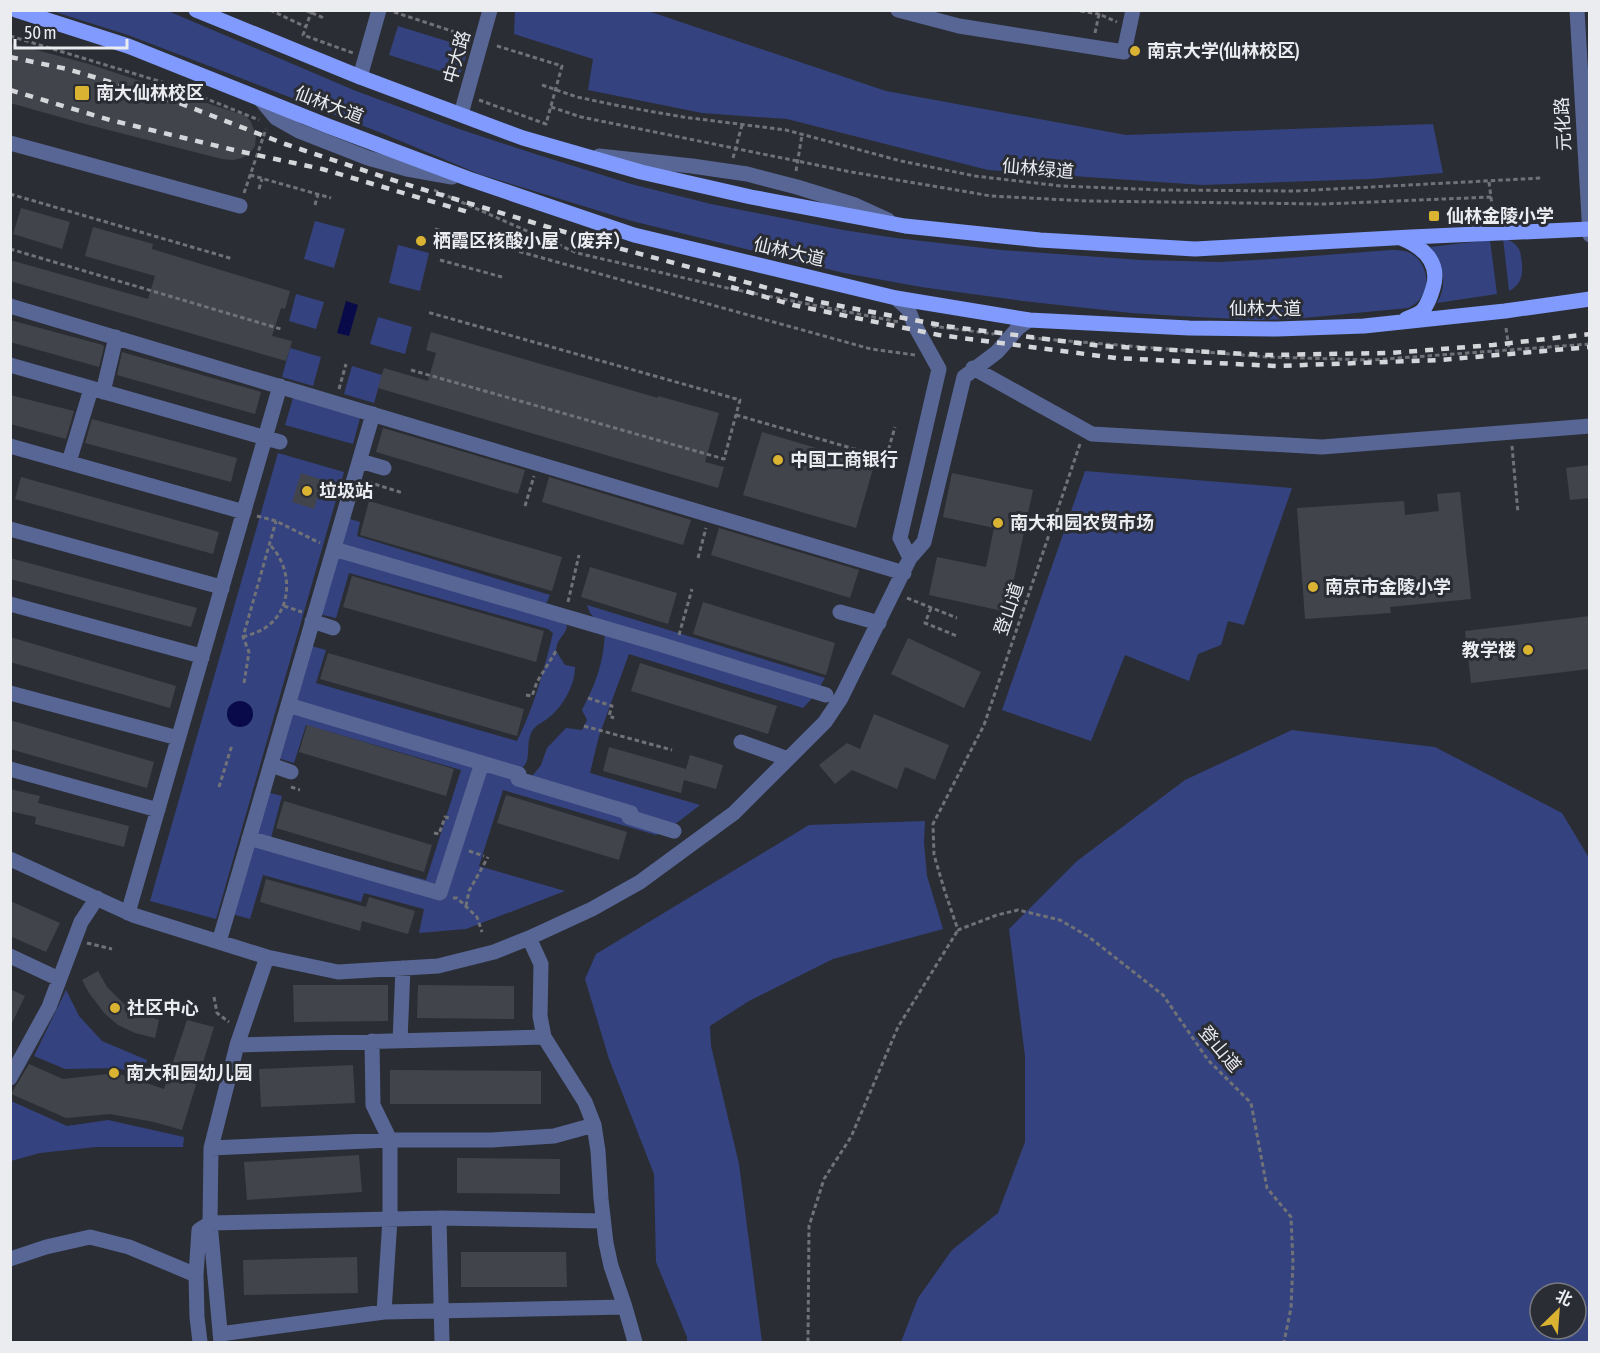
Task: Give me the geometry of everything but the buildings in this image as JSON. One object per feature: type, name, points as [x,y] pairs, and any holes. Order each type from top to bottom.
[{"type":"main road","name":"仙林大道","points":[[16,10],[128,46],[469,179],[634,235],[896,298],[1029,320],[1189,328],[1276,329],[1364,326],[1505,311],[1590,299]]},
{"type":"main road","name":"仙林大道","points":[[196,10],[360,77],[523,138],[641,172],[751,197],[902,226],[1040,240],[1195,249],[1400,237],[1589,231]]},
{"type":"main road","points":[[1400,237],[1416,244],[1426,253],[1433,263],[1436,278],[1422,311],[1401,322]]},
{"type":"street","points":[[360,77],[379,10]]},
{"type":"street","name":"中大路","points":[[461,114],[490,10]]},
{"type":"street","points":[[898,10],[959,26],[1124,52],[1134,10]]},
{"type":"street","name":"元化路","points":[[1577,10],[1589,231]]},
{"type":"street","points":[[10,142],[240,206]]},
{"type":"street","points":[[578,154],[747,174],[855,205],[902,226]]},
{"type":"street","points":[[896,298],[908,309],[939,369],[900,538],[907,565]]},
{"type":"street","points":[[10,306],[710,514],[907,565]]},
{"type":"street","points":[[10,859],[128,913],[267,957],[338,972],[438,966],[468,959],[494,952],[529,938],[592,909],[639,882],[734,813],[825,722],[842,698],[907,565],[924,542],[964,377],[997,352],[1018,328],[1029,320]]},
{"type":"street","points":[[69,462],[116,337]]},
{"type":"street","points":[[10,364],[273,440]]},
{"type":"street","points":[[974,368],[1092,434],[1322,447],[1590,426]]},
{"type":"street","points":[[128,913],[244,512],[273,440],[280,386]]},
{"type":"street","points":[[219,942],[373,414]]},
{"type":"street","points":[[11,448],[69,462],[244,512]]},
{"type":"street","points":[[360,461],[384,468]]},
{"type":"street","points":[[10,529],[222,589]]},
{"type":"street","points":[[334,549],[826,695]]},
{"type":"street","points":[[10,604],[202,657]]},
{"type":"street","points":[[840,612],[879,623]]},
{"type":"street","points":[[312,621],[333,628]]},
{"type":"street","points":[[10,693],[178,738]]},
{"type":"street","points":[[288,705],[519,774],[518,779],[631,813],[629,817],[674,831]]},
{"type":"street","points":[[741,742],[788,759]]},
{"type":"street","points":[[249,838],[440,893],[482,763]]},
{"type":"street","points":[[271,765],[291,772]]},
{"type":"street","points":[[10,769],[158,810]]},
{"type":"street","points":[[10,1078],[16,1054],[49,1007],[81,922],[97,898]]},
{"type":"street","points":[[529,938],[541,964],[540,1016],[544,1036],[585,1102],[594,1125],[603,1221],[611,1266],[634,1342]]},
{"type":"street","points":[[10,956],[59,979]]},
{"type":"street","points":[[267,957],[237,1045],[211,1148],[210,1223],[220,1338],[384,1312],[625,1307]]},
{"type":"street","points":[[400,1041],[403,968]]},
{"type":"street","points":[[237,1045],[544,1036]]},
{"type":"street","points":[[372,1041],[373,1105],[390,1140],[390,1219],[384,1312]]},
{"type":"street","points":[[211,1148],[390,1140],[492,1140],[554,1136],[594,1125]]},
{"type":"street","points":[[200,1342],[196,1275],[199,1230],[210,1223],[439,1218],[603,1221]]},
{"type":"street","points":[[439,1218],[442,1342]]},
{"type":"street","points":[[10,1259],[46,1247],[90,1238],[129,1247],[196,1275]]},
{"type":"path","points":[[270,10],[306,27]]},
{"type":"path","points":[[305,10],[324,18]]},
{"type":"path","points":[[390,10],[562,66],[546,124],[466,95]]},
{"type":"path","points":[[1073,10],[1099,12],[1129,27]]},
{"type":"path","points":[[311,12],[303,35],[365,58]]},
{"type":"path","points":[[1092,46],[1099,12]]},
{"type":"path","name":"仙林绿道","points":[[542,85],[577,97],[620,106],[683,117],[786,130],[901,162],[975,176],[1061,186],[1162,190],[1295,191],[1542,178]]},
{"type":"path","points":[[551,107],[581,117],[851,171],[991,196],[1087,201],[1324,204],[1491,197]]},
{"type":"path","points":[[240,206],[268,124]]},
{"type":"path","points":[[732,164],[742,125]]},
{"type":"path","points":[[795,179],[802,135]]},
{"type":"path","points":[[250,175],[331,198]]},
{"type":"path","points":[[259,189],[262,178]]},
{"type":"path","points":[[1489,182],[1493,213]]},
{"type":"path","points":[[10,194],[233,260]]},
{"type":"path","points":[[315,205],[318,194]]},
{"type":"path","points":[[435,228],[443,231],[440,241]]},
{"type":"path","points":[[445,242],[499,246],[871,349],[933,357]]},
{"type":"path","points":[[10,249],[281,329]]},
{"type":"path","points":[[440,260],[502,277]]},
{"type":"path","points":[[411,370],[724,459],[740,400],[427,312]]},
{"type":"path","points":[[1506,328],[1509,349]]},
{"type":"path","points":[[335,402],[346,364]]},
{"type":"path","points":[[736,415],[886,458],[895,427]]},
{"type":"path","points":[[1511,432],[1518,513]]},
{"type":"path","name":"登山道","points":[[1092,434],[1079,445],[984,725],[933,824],[934,855],[958,930],[997,915],[1018,910],[1060,920],[1089,937],[1163,995],[1208,1060],[1251,1103],[1267,1188],[1291,1217],[1293,1263],[1291,1308],[1284,1342]]},
{"type":"path","points":[[525,506],[538,463]]},
{"type":"path","points":[[371,483],[403,493]]},
{"type":"path","points":[[244,512],[276,521],[334,549]]},
{"type":"path","points":[[698,558],[710,514]]},
{"type":"path","points":[[244,683],[249,652],[243,637],[276,521]]},
{"type":"path","points":[[243,637],[267,627],[277,618],[284,606],[285,572],[278,552],[269,544]]},
{"type":"path","points":[[567,607],[579,555]]},
{"type":"path","points":[[677,640],[692,590]]},
{"type":"path","points":[[894,593],[957,618]]},
{"type":"path","points":[[931,608],[925,623],[957,636]]},
{"type":"path","points":[[526,695],[532,696],[537,682],[556,651]]},
{"type":"path","points":[[588,698],[612,706],[609,716],[614,718]]},
{"type":"path","points":[[584,726],[672,750]]},
{"type":"path","points":[[219,787],[232,745]]},
{"type":"path","points":[[466,906],[469,891],[488,857]]},
{"type":"path","points":[[440,893],[457,898],[466,906],[477,917],[482,932]]},
{"type":"path","points":[[808,1342],[809,1226],[824,1179],[851,1137],[898,1027],[958,930]]},
{"type":"path","points":[[75,938],[90,945],[112,949]]},
{"type":"path","points":[[214,997],[217,1013],[231,1023],[243,1027]]},
{"type":"shaded area","points":[[52,11],[168,11],[356,91],[459,129],[631,184],[711,204],[896,238],[1001,250],[1141,260],[1220,262],[1400,250],[1410,253],[1420,262],[1426,274],[1426,287],[1419,300],[1408,308],[1258,320],[1131,313],[1023,301],[921,287],[844,273],[632,221],[479,174],[384,134],[128,35]]},
{"type":"shaded area","points":[[515,11],[648,11],[886,91],[1126,135],[1433,124],[1443,173],[1370,179],[1202,185],[988,170],[787,119],[702,113],[588,90],[593,59],[514,34]]},
{"type":"shaded area","points":[[398,26],[469,48],[459,77],[389,55]]},
{"type":"shaded area","points":[[315,221],[345,229],[334,268],[304,259]]},
{"type":"shaded area","points":[[1503,238],[1517,247],[1522,263],[1520,279],[1509,291]]},
{"type":"shaded area","points":[[1490,240],[1497,294],[1437,303],[1441,296],[1443,281],[1441,267],[1430,247]]},
{"type":"shaded area","points":[[398,245],[429,253],[420,291],[389,283]]},
{"type":"shaded area","points":[[296,294],[324,302],[316,329],[289,321]]},
{"type":"shaded area","points":[[346,301],[358,305],[349,336],[337,333]]},
{"type":"shaded area","points":[[378,317],[412,327],[405,354],[370,344]]},
{"type":"shaded area","points":[[290,348],[321,357],[313,386],[282,377]]},
{"type":"shaded area","points":[[352,366],[382,375],[374,403],[344,394]]},
{"type":"shaded area","points":[[293,398],[360,418],[353,444],[285,425]]},
{"type":"shaded area","points":[[278,453],[344,472],[216,919],[150,901]]},
{"type":"shaded area","points":[[1085,471],[1292,488],[1244,625],[1228,621],[1221,645],[1198,654],[1189,681],[1125,655],[1091,741],[1002,710]]},
{"type":"shaded area","points":[[347,518],[360,522],[357,536],[550,595],[547,602],[539,609],[562,616],[567,627],[556,651],[565,665],[575,667],[573,682],[562,703],[553,714],[532,731],[526,763],[515,773],[525,781],[541,765],[547,748],[566,728],[582,730],[587,720],[582,710],[599,671],[605,629],[590,613],[587,605],[825,678],[803,708],[629,654],[599,736],[590,773],[700,805],[678,822],[656,835],[503,790],[479,866],[565,891],[466,929],[419,933],[424,909],[364,893],[361,902],[263,875],[250,919],[232,914],[267,792],[282,796],[271,838],[426,880],[461,770],[306,725],[294,763],[278,758],[311,646],[326,650],[316,683],[517,741],[538,688],[553,633],[548,629],[349,573],[336,618],[319,614]],"holes":[[[456,859],[444,900],[428,897],[431,883],[438,884]]]},
{"type":"shaded area","points":[[240,701],[249,705],[253,714],[249,723],[240,727],[231,723],[227,714],[231,705]]},
{"type":"shaded area","points":[[1292,730],[1435,747],[1562,813],[1589,858],[1589,1342],[901,1342],[918,1298],[952,1250],[998,1213],[1025,1142],[1025,1056],[1009,929],[1077,861],[1185,780]]},
{"type":"shaded area","points":[[925,821],[927,876],[943,929],[833,959],[749,1001],[710,1026],[711,1046],[739,1164],[762,1342],[687,1342],[687,1337],[656,1262],[654,1174],[609,1059],[585,979],[596,954],[809,825]]},
{"type":"shaded area","points":[[66,990],[79,1016],[102,1041],[147,1060],[142,1075],[117,1068],[65,1069],[34,1056]]},
{"type":"shaded area","points":[[11,1101],[67,1126],[108,1120],[184,1137],[183,1147],[96,1147],[40,1153],[11,1161]]},
{"type":"railway","points":[[10,57],[67,69],[174,101],[285,144],[405,184],[618,248],[820,302],[945,326],[1101,346],[1266,355],[1390,353],[1590,334]]},
{"type":"railway","points":[[10,90],[110,120],[322,169],[468,212]]},
{"type":"railway","points":[[731,287],[793,305],[939,335],[1116,358],[1276,366],[1440,360],[1590,347]]},
{"type":"place","name":"南京大学(仙林校区)","points":[[1135,51]]},
{"type":"place","name":"南大仙林校区","points":[[82,93]]},
{"type":"place","name":"仙林金陵小学","points":[[1434,216]]},
{"type":"place","name":"栖霞区核酸小屋（废弃）","points":[[421,241]]},
{"type":"place","name":"中国工商银行","points":[[778,460]]},
{"type":"place","name":"垃圾站","points":[[307,491]]},
{"type":"place","name":"南大和园农贸市场","points":[[998,523]]},
{"type":"place","name":"南京市金陵小学","points":[[1313,587]]},
{"type":"place","name":"教学楼","points":[[1528,650]]},
{"type":"place","name":"社区中心","points":[[115,1008]]},
{"type":"place","name":"南大和园幼儿园","points":[[114,1073]]}]
